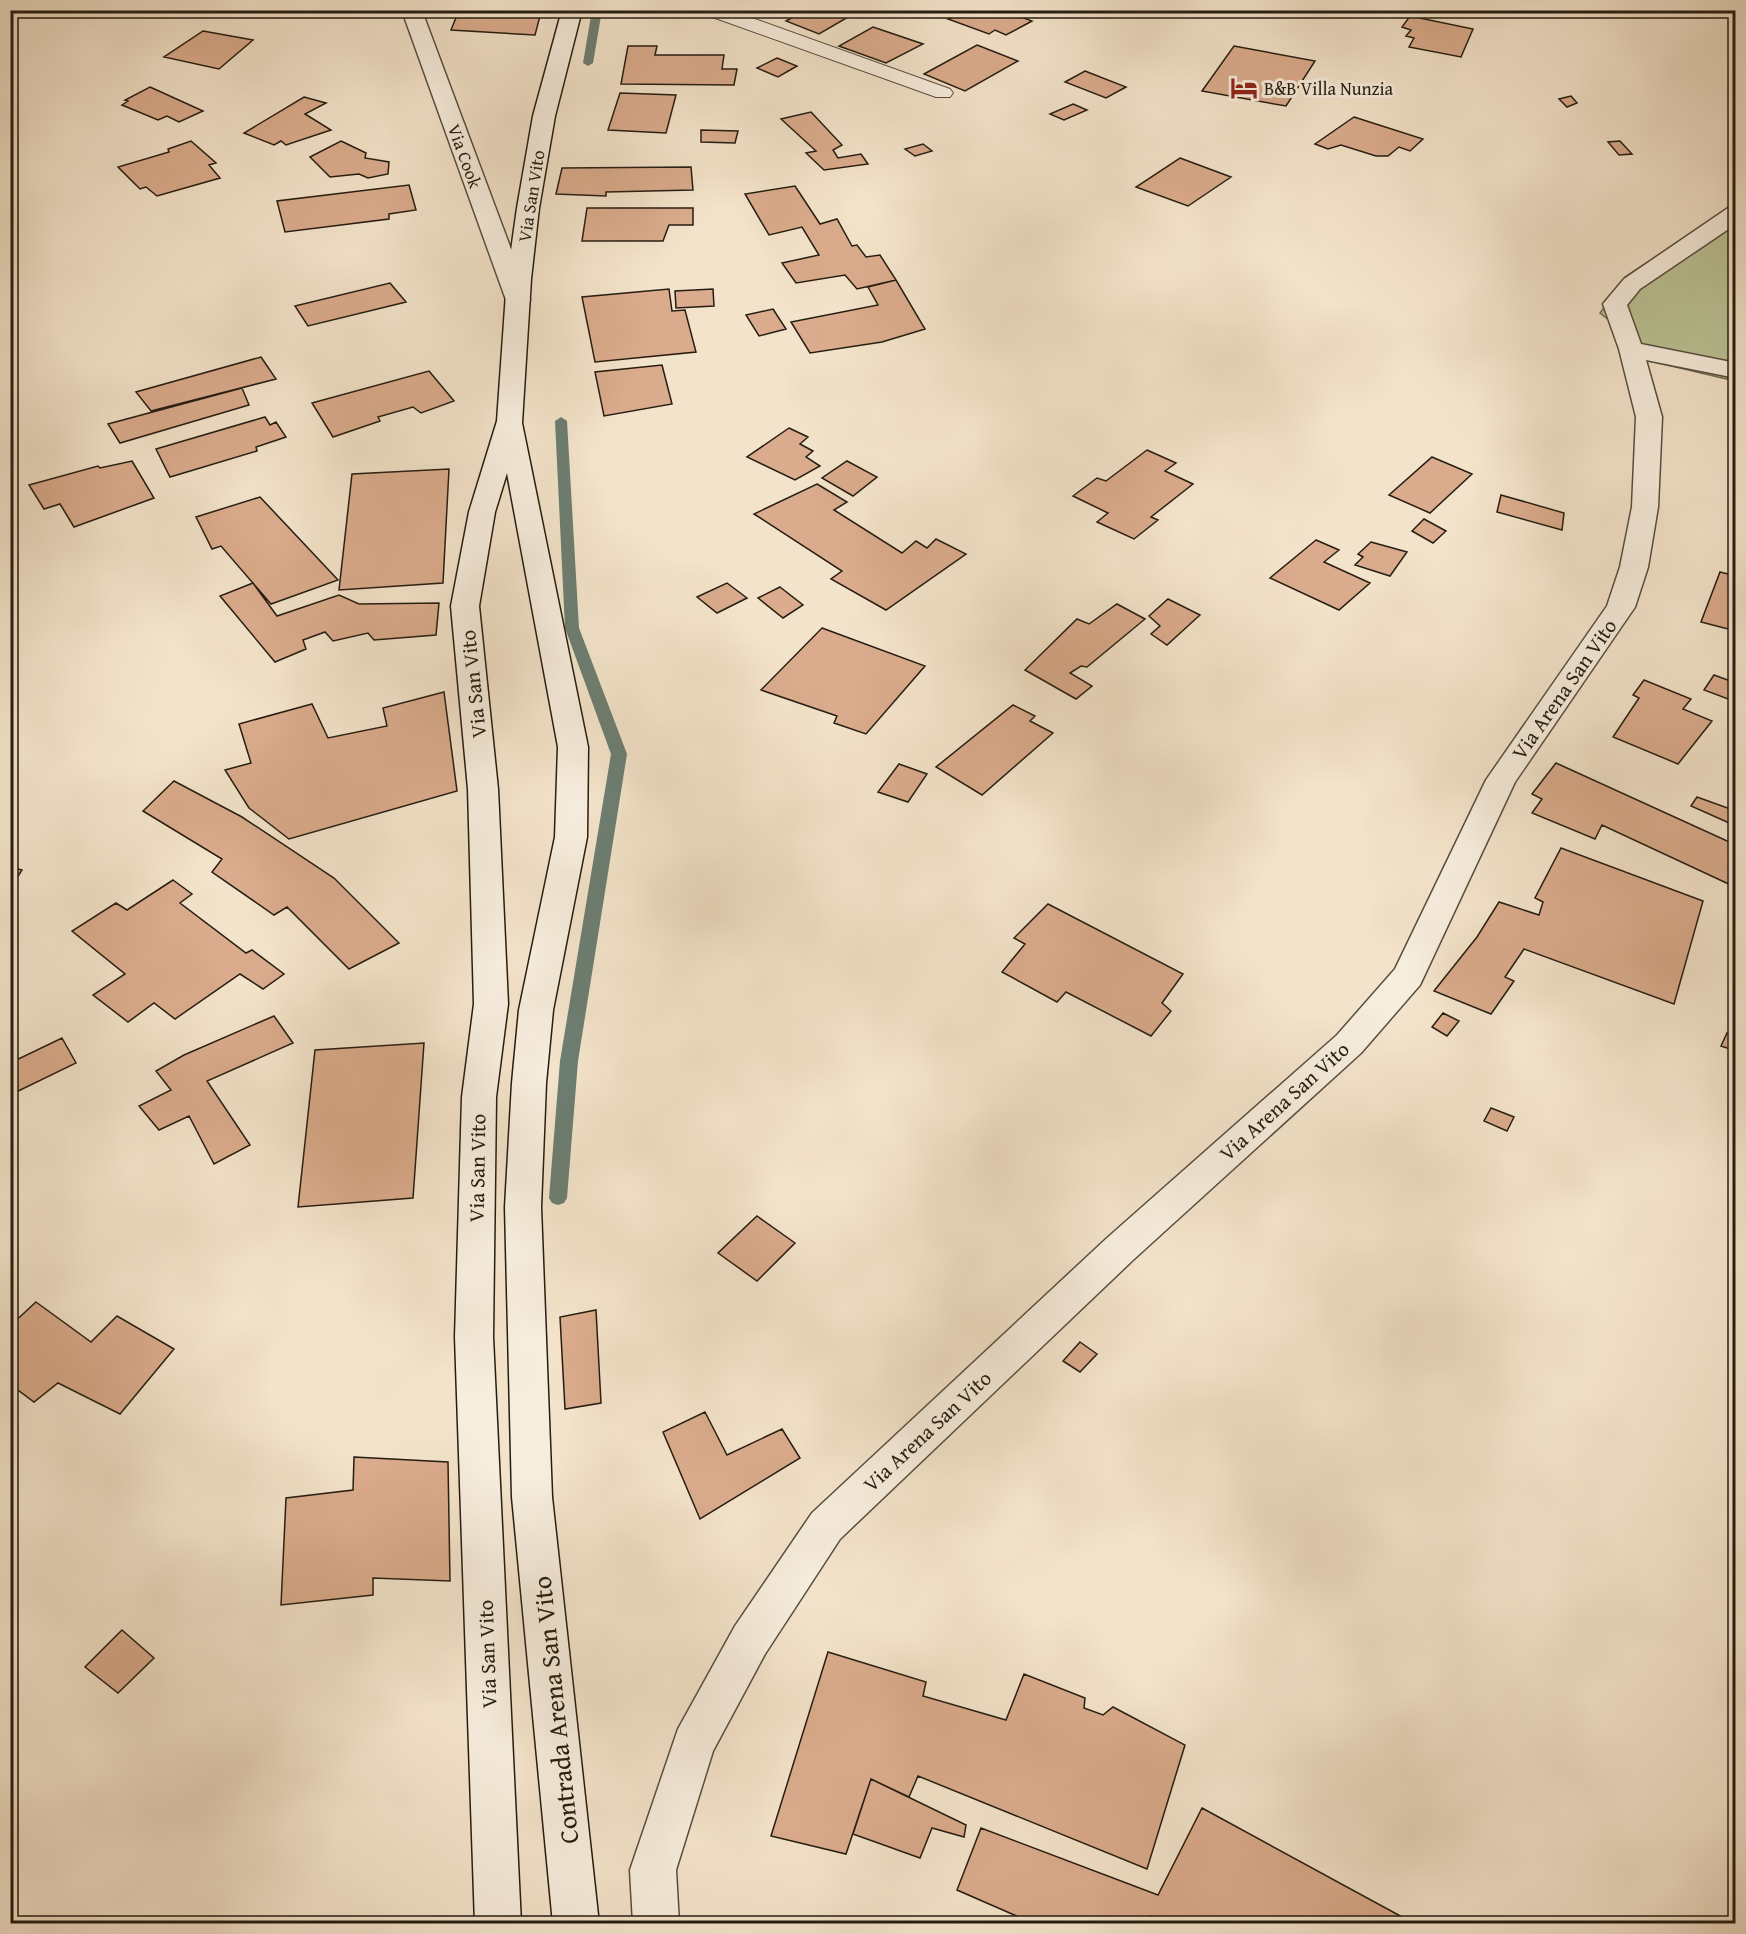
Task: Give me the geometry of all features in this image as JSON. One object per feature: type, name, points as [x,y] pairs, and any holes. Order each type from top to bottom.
[{"type":"street","name":"Via Cook","points":[[416,10],[415,19],[430,63],[518,300]]},
{"type":"street","name":"Via San Vito","points":[[498,1923],[474,1337],[479,1097],[491,1004],[483,789],[465,606],[482,513],[510,420],[518,300],[528,208],[544,116],[572,10]]},
{"type":"street","name":"Via Arena San Vito","points":[[656,1923],[653,1870],[693,1744],[750,1640],[826,1526],[1128,1242],[1349,1044],[1408,976],[1501,780],[1621,607],[1634,567],[1645,507],[1648,417],[1631,349],[1615,304],[1632,284],[1736,213]]},
{"type":"street","points":[[1631,349],[1736,371]]},
{"type":"street","name":"Via San Vito","points":[[510,420],[573,747],[571,837],[536,1010],[529,1083],[523,1207],[532,1497]]},
{"type":"street","name":"Contrada Arena San Vito","points":[[532,1497],[576,1923]]},
{"type":"lane","points":[[711,10],[943,93]]},
{"type":"green space","points":[[1735,204],[1735,381],[1620,354],[1619,328],[1600,313],[1625,277]]},
{"type":"building","points":[[459,10],[515,10],[515,15],[540,16],[535,35],[451,30]]},
{"type":"building","points":[[794,10],[848,10],[855,13],[819,34],[786,21],[802,12]]},
{"type":"building","points":[[1003,10],[1032,21],[1006,35],[995,30],[989,34],[948,19],[953,17],[939,12]]},
{"type":"building","points":[[1410,16],[1473,29],[1461,57],[1409,47],[1414,38],[1406,36],[1411,30],[1402,27]]},
{"type":"building","points":[[873,27],[923,44],[886,63],[839,46]]},
{"type":"building","points":[[203,31],[253,40],[219,69],[164,57]]},
{"type":"building","points":[[977,45],[1018,61],[965,91],[924,74]]},
{"type":"building","points":[[628,46],[657,46],[655,55],[724,55],[722,69],[737,69],[734,85],[621,84]]},
{"type":"building","points":[[1234,46],[1315,61],[1286,106],[1202,91]]},
{"type":"building","points":[[777,58],[797,66],[778,77],[757,68]]},
{"type":"building","points":[[1085,71],[1126,87],[1106,98],[1065,82]]},
{"type":"building","points":[[150,87],[203,111],[179,122],[167,116],[158,120],[122,105],[128,101],[125,100]]},
{"type":"building","points":[[620,93],[676,95],[666,133],[608,130]]},
{"type":"building","points":[[1571,96],[1577,103],[1567,107],[1559,99]]},
{"type":"building","points":[[304,97],[326,103],[305,114],[331,130],[286,145],[281,141],[274,145],[244,133]]},
{"type":"building","points":[[1073,104],[1087,110],[1064,120],[1050,114]]},
{"type":"building","points":[[811,112],[842,145],[833,150],[838,158],[861,154],[868,164],[824,170],[806,153],[816,151],[781,119]]},
{"type":"building","points":[[1354,117],[1423,139],[1410,151],[1399,147],[1388,156],[1376,156],[1341,145],[1328,149],[1315,144]]},
{"type":"building","points":[[701,130],[738,131],[735,143],[701,142]]},
{"type":"building","points":[[191,141],[216,163],[209,165],[220,178],[157,196],[146,187],[140,189],[118,167],[169,152],[168,149]]},
{"type":"building","points":[[341,141],[366,153],[365,158],[389,162],[388,174],[368,178],[359,174],[330,177],[310,157]]},
{"type":"building","points":[[1620,141],[1632,154],[1619,155],[1608,142]]},
{"type":"building","points":[[923,144],[932,151],[915,156],[905,149]]},
{"type":"building","points":[[1180,158],[1231,177],[1188,206],[1136,187]]},
{"type":"building","points":[[691,167],[693,190],[606,192],[606,196],[556,194],[562,168]]},
{"type":"building","points":[[409,185],[416,210],[389,214],[389,219],[285,232],[277,201]]},
{"type":"building","points":[[795,186],[820,224],[837,219],[852,246],[857,245],[866,257],[880,255],[896,280],[857,289],[845,275],[796,283],[782,263],[819,255],[802,227],[769,235],[745,194]]},
{"type":"building","points":[[587,208],[693,208],[693,225],[669,225],[663,241],[582,241]]},
{"type":"building","points":[[896,280],[925,329],[882,342],[810,353],[791,322],[878,305],[868,287]]},
{"type":"building","points":[[390,283],[406,302],[308,326],[295,306]]},
{"type":"building","points":[[669,289],[672,311],[685,310],[696,352],[595,362],[582,297]]},
{"type":"building","points":[[713,289],[714,306],[676,308],[675,291]]},
{"type":"building","points":[[773,309],[786,329],[759,336],[746,315]]},
{"type":"building","points":[[261,357],[276,379],[151,411],[136,392]]},
{"type":"building","points":[[662,365],[672,404],[604,416],[595,372]]},
{"type":"building","points":[[429,371],[454,401],[421,413],[413,407],[378,417],[380,421],[333,437],[312,403]]},
{"type":"building","points":[[242,388],[249,405],[120,443],[108,424]]},
{"type":"building","points":[[265,417],[270,425],[276,422],[286,437],[256,447],[257,451],[170,477],[156,449]]},
{"type":"building","points":[[789,428],[808,437],[800,444],[813,451],[806,457],[820,466],[795,480],[747,457]]},
{"type":"building","points":[[1147,450],[1176,463],[1165,471],[1193,484],[1151,517],[1158,520],[1134,539],[1097,522],[1108,513],[1073,496],[1097,478],[1106,481]]},
{"type":"building","points":[[1432,457],[1472,474],[1430,513],[1389,495]]},
{"type":"building","points":[[132,461],[154,498],[74,527],[60,504],[44,509],[29,485],[98,466],[100,468]]},
{"type":"building","points":[[847,461],[877,477],[853,496],[822,478]]},
{"type":"building","points":[[449,469],[443,583],[339,590],[352,474]]},
{"type":"building","points":[[817,484],[847,502],[834,510],[902,553],[916,541],[927,548],[936,539],[966,554],[886,610],[831,579],[842,571],[754,514]]},
{"type":"building","points":[[1501,495],[1564,513],[1562,530],[1497,512]]},
{"type":"building","points":[[260,497],[338,580],[271,604],[221,546],[212,549],[196,517]]},
{"type":"building","points":[[1424,519],[1446,531],[1433,543],[1412,531]]},
{"type":"building","points":[[1316,540],[1339,550],[1324,562],[1370,583],[1339,610],[1270,578]]},
{"type":"building","points":[[1371,542],[1407,552],[1390,576],[1355,565],[1363,557],[1358,554]]},
{"type":"building","points":[[1720,572],[1736,576],[1736,631],[1701,622]]},
{"type":"building","points":[[253,583],[277,616],[339,595],[359,604],[439,603],[436,635],[374,640],[368,633],[333,641],[325,632],[303,640],[306,649],[275,662],[220,596]]},
{"type":"building","points":[[727,583],[747,598],[717,613],[697,597]]},
{"type":"building","points":[[780,587],[803,605],[783,618],[758,598]]},
{"type":"building","points":[[1168,599],[1200,615],[1167,645],[1151,634],[1160,626],[1149,616]]},
{"type":"building","points":[[1117,604],[1145,619],[1087,667],[1081,666],[1070,673],[1092,686],[1076,699],[1025,670],[1077,619],[1089,624]]},
{"type":"building","points":[[822,628],[925,666],[866,734],[834,723],[837,716],[761,690]]},
{"type":"building","points":[[1714,675],[1736,683],[1736,702],[1704,690]]},
{"type":"building","points":[[1644,680],[1691,699],[1683,709],[1712,721],[1678,764],[1613,737],[1639,698],[1633,695]]},
{"type":"building","points":[[444,692],[457,791],[289,839],[249,808],[225,770],[251,763],[239,724],[312,704],[328,738],[387,726],[383,708]]},
{"type":"building","points":[[1013,705],[1035,716],[1030,721],[1053,733],[982,795],[936,767]]},
{"type":"building","points":[[1556,763],[1736,845],[1733,886],[1602,825],[1595,839],[1532,813],[1542,799],[1532,794]]},
{"type":"building","points":[[899,764],[927,774],[908,802],[878,792]]},
{"type":"building","points":[[174,781],[242,817],[334,878],[399,943],[349,969],[287,907],[274,915],[212,872],[222,859],[143,811]]},
{"type":"building","points":[[1697,797],[1736,811],[1736,826],[1691,806]]},
{"type":"building","points":[[1561,848],[1703,901],[1674,1004],[1524,949],[1505,977],[1514,981],[1491,1014],[1434,991],[1477,937],[1499,902],[1539,915],[1543,902],[1535,898]]},
{"type":"building","points":[[10,867],[22,870],[10,889]]},
{"type":"building","points":[[173,880],[192,894],[180,903],[246,953],[252,950],[284,974],[263,989],[240,974],[175,1019],[154,1003],[128,1022],[93,995],[125,974],[72,931],[116,903],[127,910]]},
{"type":"building","points":[[1048,904],[1183,974],[1162,1003],[1171,1011],[1151,1036],[1066,992],[1057,1002],[1002,972],[1025,944],[1014,938]]},
{"type":"building","points":[[1443,1013],[1459,1021],[1447,1036],[1432,1027]]},
{"type":"building","points":[[274,1016],[293,1043],[207,1081],[250,1145],[214,1164],[189,1116],[159,1130],[139,1106],[171,1090],[156,1071],[184,1055]]},
{"type":"building","points":[[1727,1033],[1736,1036],[1736,1051],[1721,1046]]},
{"type":"building","points":[[62,1038],[76,1063],[10,1095],[10,1063]]},
{"type":"building","points":[[424,1043],[413,1198],[298,1207],[315,1050]]},
{"type":"building","points":[[1491,1108],[1514,1117],[1507,1131],[1484,1121]]},
{"type":"building","points":[[757,1216],[795,1243],[757,1281],[718,1253]]},
{"type":"building","points":[[36,1302],[91,1342],[117,1316],[174,1349],[120,1414],[58,1383],[34,1402],[10,1384],[10,1326]]},
{"type":"building","points":[[596,1310],[601,1403],[565,1409],[560,1317]]},
{"type":"building","points":[[1080,1342],[1097,1354],[1080,1372],[1063,1361]]},
{"type":"building","points":[[705,1412],[727,1455],[782,1429],[800,1458],[700,1519],[663,1432]]},
{"type":"building","points":[[354,1457],[448,1462],[450,1581],[373,1578],[373,1595],[281,1605],[286,1498],[353,1490]]},
{"type":"building","points":[[122,1630],[154,1658],[118,1693],[85,1667]]},
{"type":"building","points":[[828,1652],[926,1682],[923,1696],[1006,1720],[1024,1674],[1085,1698],[1084,1708],[1103,1715],[1113,1707],[1185,1745],[1147,1869],[918,1776],[909,1797],[871,1779],[846,1854],[771,1836]]},
{"type":"building","points":[[871,1779],[966,1825],[964,1837],[932,1828],[920,1858],[853,1834]]},
{"type":"building","points":[[1202,1808],[1415,1924],[1164,1924],[1151,1916],[1147,1924],[1035,1924],[957,1890],[981,1828],[1158,1895]]},
{"type":"building","points":[[842,1917],[843,1924],[771,1924]]},
{"type":"waterway","points":[[588,63],[597,10]]},
{"type":"waterway","points":[[558,1198],[569,1061],[619,754],[572,628],[561,421]]},
{"type":"place","name":"B&B Villa Nunzia","points":[[1244,88]]}]
